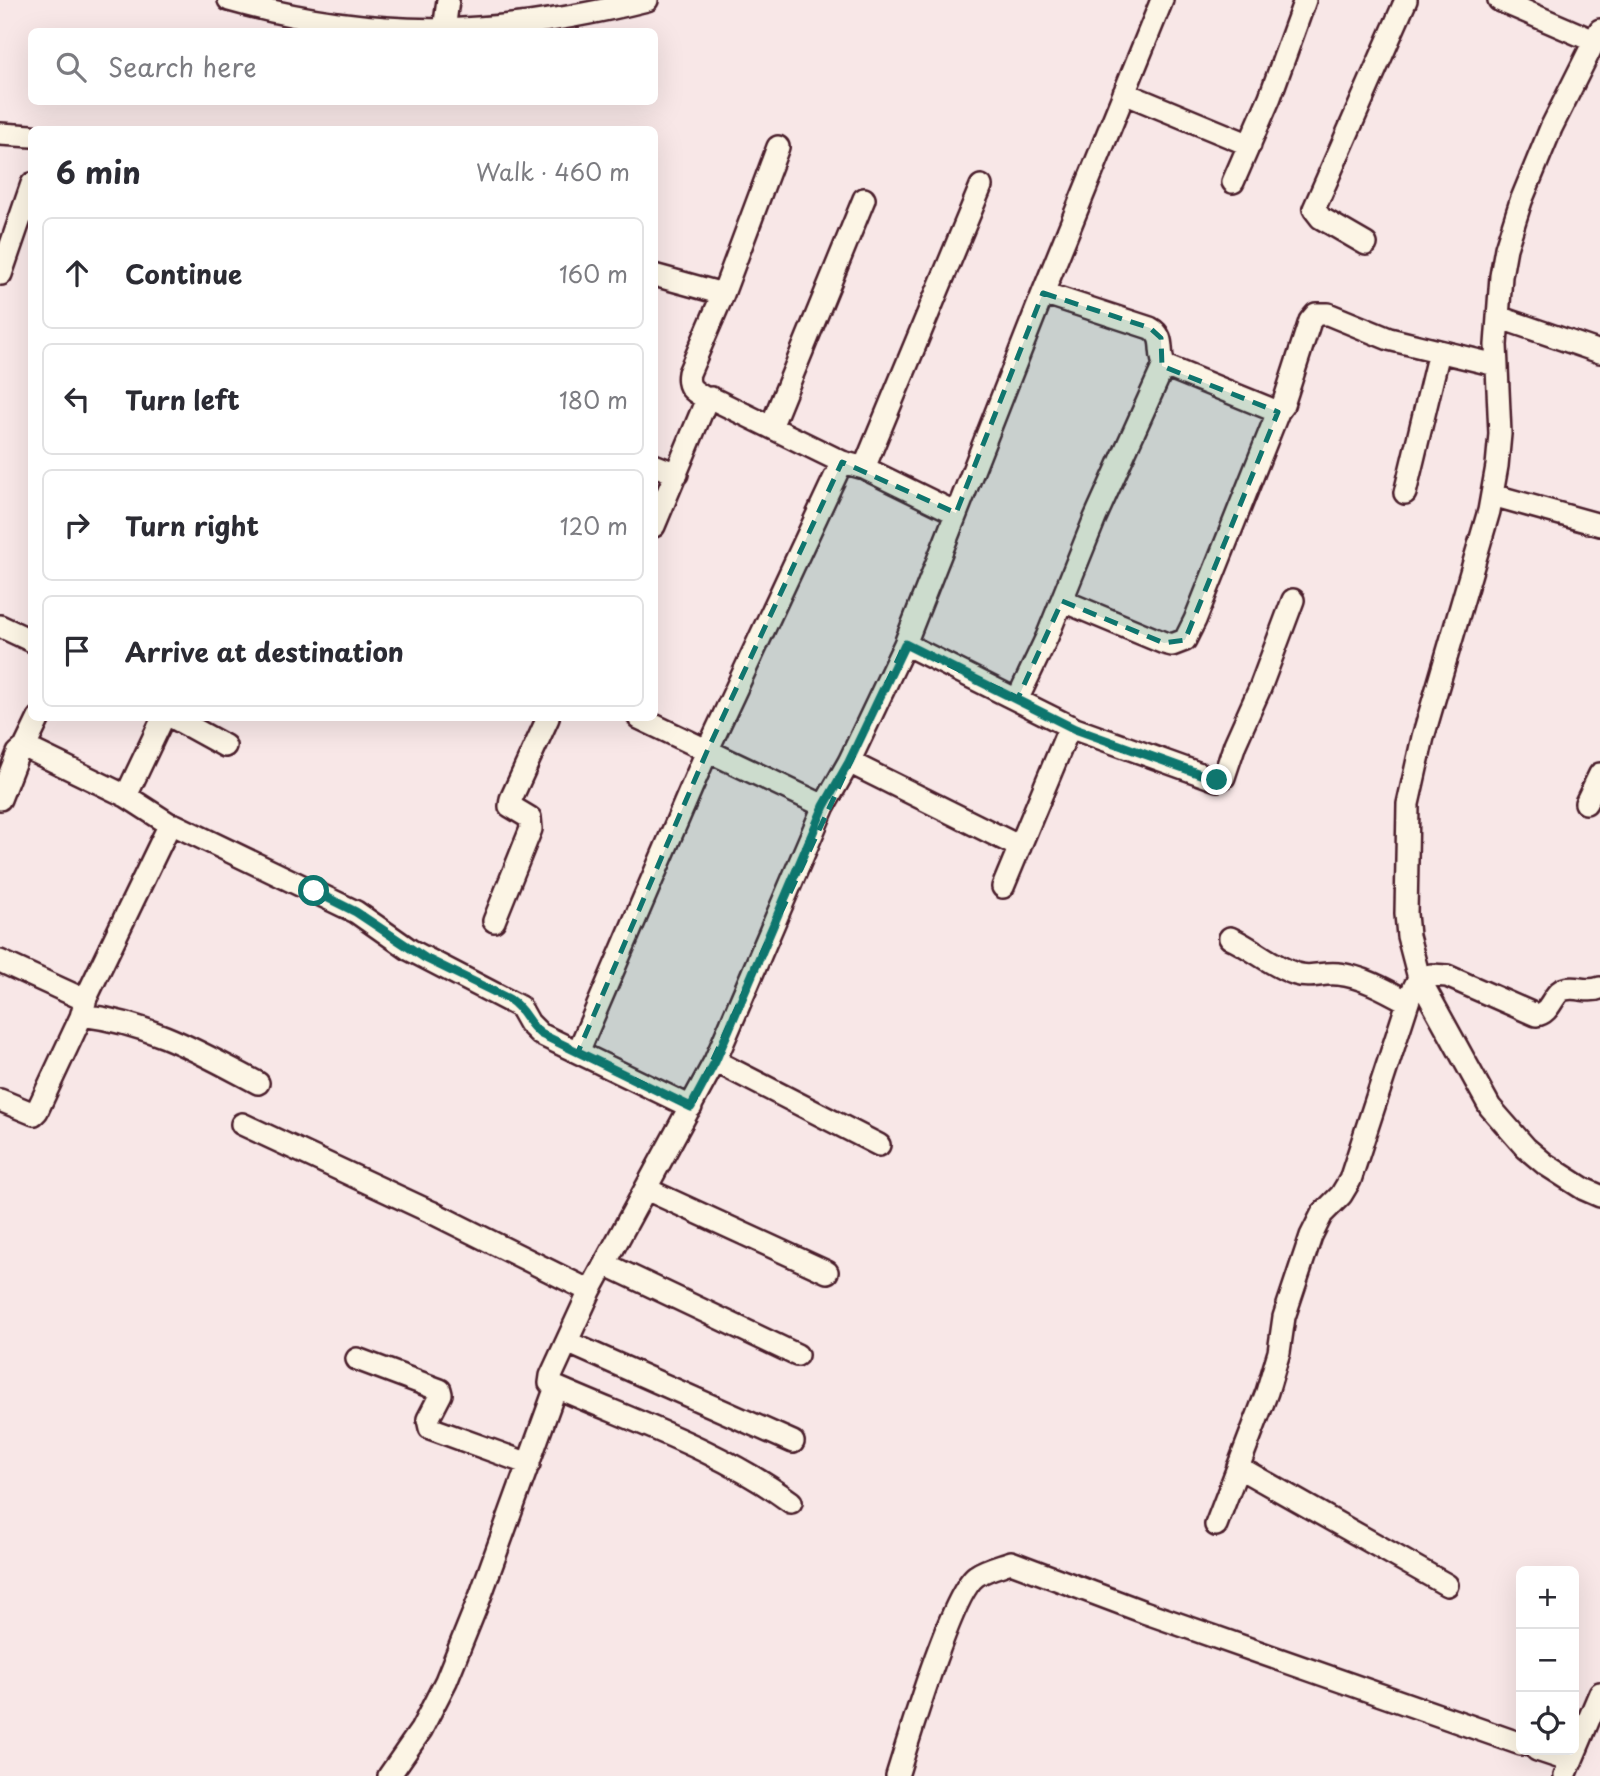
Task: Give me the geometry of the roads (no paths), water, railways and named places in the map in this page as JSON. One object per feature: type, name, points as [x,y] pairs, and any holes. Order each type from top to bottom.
[{"type":"street","points":[[229,0],[311,20],[371,28]]},
{"type":"street","points":[[443,28],[448,0]]},
{"type":"street","points":[[468,28],[532,23],[647,0]]},
{"type":"street","points":[[791,1502],[721,1458],[555,1387],[551,1383],[551,1376],[590,1291],[715,1062],[824,806],[849,762],[905,644],[1162,0]]},
{"type":"street","points":[[1233,182],[1251,145],[1305,0]]},
{"type":"street","points":[[1366,244],[1321,218],[1314,209],[1406,0]]},
{"type":"street","points":[[1499,0],[1597,36],[1550,128],[1506,248],[1501,276],[1496,365],[1500,433],[1492,495],[1423,737],[1408,804],[1408,936],[1419,978],[1496,1117],[1525,1148],[1545,1164],[1600,1196]]},
{"type":"street","points":[[1124,93],[1251,145]]},
{"type":"street","points":[[0,134],[28,136]]},
{"type":"street","points":[[778,147],[687,383],[707,399],[717,400],[842,462],[864,468],[956,513]]},
{"type":"street","points":[[864,468],[981,186]]},
{"type":"street","points":[[1,274],[28,196]]},
{"type":"street","points":[[771,426],[864,199]]},
{"type":"street","points":[[658,276],[723,294]]},
{"type":"street","points":[[1018,698],[1063,601],[1096,518],[1164,365],[1158,332],[1043,293]]},
{"type":"street","points":[[1063,601],[1164,643],[1172,645],[1185,640],[1283,405],[1311,321],[1316,314],[1328,314],[1379,336],[1496,365]]},
{"type":"street","points":[[1498,317],[1600,352]]},
{"type":"street","points":[[1405,494],[1438,352]]},
{"type":"street","points":[[1164,365],[1278,412]]},
{"type":"street","points":[[658,517],[707,399]]},
{"type":"street","points":[[578,1052],[708,749],[842,462]]},
{"type":"street","points":[[658,467],[677,474]]},
{"type":"street","points":[[1492,495],[1600,525]]},
{"type":"street","points":[[905,644],[1070,726],[1221,780],[1293,600]]},
{"type":"street","points":[[0,626],[28,639]]},
{"type":"street","points":[[0,799],[18,753],[25,747],[38,721]]},
{"type":"street","points":[[126,796],[162,721]]},
{"type":"street","points":[[179,721],[225,746]]},
{"type":"street","points":[[494,920],[531,830],[530,818],[510,806],[511,799],[547,721]]},
{"type":"street","points":[[646,721],[824,806]]},
{"type":"street","points":[[1003,887],[1070,726]]},
{"type":"street","points":[[25,747],[126,796],[172,825],[356,912],[410,950],[509,999],[520,1007],[529,1023],[541,1034],[691,1107]]},
{"type":"street","points":[[849,762],[1020,847]]},
{"type":"street","points":[[1586,803],[1600,774]]},
{"type":"street","points":[[0,1100],[28,1114],[37,1111],[83,1007],[172,825]]},
{"type":"street","points":[[1230,938],[1245,945],[1270,964],[1296,974],[1308,977],[1330,974],[1348,976],[1408,1002]]},
{"type":"street","points":[[0,961],[83,1007],[107,1018],[154,1031],[258,1083]]},
{"type":"street","points":[[1419,978],[1431,975],[1447,976],[1536,1016],[1546,1012],[1562,990],[1589,991],[1600,988]]},
{"type":"street","points":[[1216,1525],[1267,1392],[1279,1352],[1284,1317],[1311,1236],[1322,1214],[1341,1195],[1350,1180],[1408,1002],[1419,978]]},
{"type":"street","points":[[715,1062],[879,1145]]},
{"type":"street","points":[[242,1124],[431,1212],[590,1291]]},
{"type":"street","points":[[646,1189],[827,1272]]},
{"type":"street","points":[[605,1264],[797,1355]]},
{"type":"street","points":[[567,1342],[793,1442]]},
{"type":"street","points":[[357,1359],[440,1390],[441,1394],[428,1419],[430,1427],[529,1464]]},
{"type":"street","points":[[389,1776],[421,1730],[446,1681],[468,1629],[555,1387]]},
{"type":"street","points":[[1238,1466],[1447,1585]]},
{"type":"street","points":[[897,1776],[935,1661],[965,1591],[976,1576],[1011,1562],[1144,1612],[1516,1742]]},
{"type":"street","points":[[1545,1755],[1567,1769],[1600,1693]]}]
